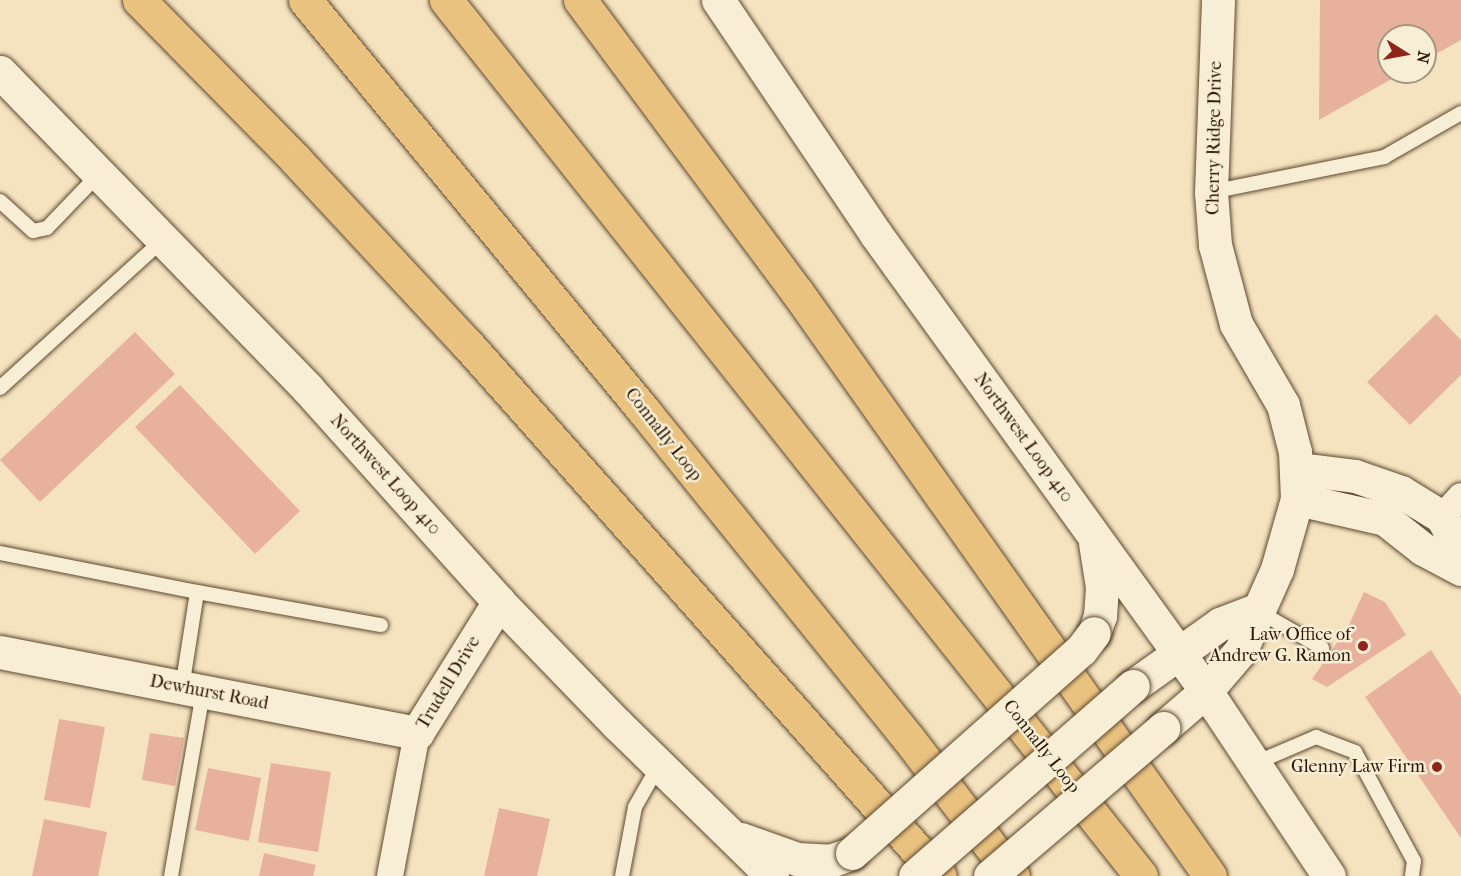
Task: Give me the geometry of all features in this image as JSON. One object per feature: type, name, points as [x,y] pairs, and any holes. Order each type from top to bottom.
[{"type":"highway","points":[[139,0],[296,160],[468,345],[940,876]]},
{"type":"highway","name":"Connally Loop","points":[[306,0],[637,401],[908,738],[1013,876]]},
{"type":"highway","name":"Connally Loop","points":[[446,0],[1141,876]]},
{"type":"highway","points":[[580,0],[797,292],[1210,876]]},
{"type":"main road","name":"Cherry Ridge Drive","points":[[990,876],[1206,691],[1241,650],[1256,610],[1277,569],[1297,484],[1283,405],[1236,324],[1225,293],[1215,245],[1211,192],[1218,0]]},
{"type":"main road","name":"Northwest Loop 410","points":[[724,3],[875,233],[1206,691],[1329,876]]},
{"type":"main road","name":"Northwest Loop 410","points":[[0,72],[101,172],[308,389],[499,602],[772,876]]},
{"type":"main road","points":[[1297,484],[1379,482],[1452,506],[1461,552]]},
{"type":"main road","points":[[1297,484],[1385,519],[1423,549],[1461,569]]},
{"type":"main road","points":[[731,835],[797,859],[830,861],[852,853],[1081,651],[1094,633],[1100,616],[1102,587],[1095,538]]},
{"type":"main road","name":"Trudell Drive","points":[[417,733],[499,602]]},
{"type":"main road","points":[[915,876],[1133,686],[1220,624],[1256,610]]},
{"type":"main road","name":"Dewhurst Road","points":[[0,652],[417,733]]},
{"type":"street","name":"Trudell Drive","points":[[390,876],[417,733]]},
{"type":"lane","points":[[1211,192],[1384,157],[1461,113]]},
{"type":"lane","points":[[0,201],[33,231],[47,228],[101,172]]},
{"type":"lane","points":[[0,388],[164,238]]},
{"type":"lane","points":[[0,554],[381,625]]},
{"type":"lane","points":[[171,876],[193,690],[197,592]]},
{"type":"lane","points":[[1256,610],[1322,648]]},
{"type":"lane","points":[[1253,764],[1316,736],[1355,752],[1414,861],[1412,876]]},
{"type":"lane","points":[[622,876],[635,807],[659,765]]},
{"type":"building","points":[[1320,0],[1461,0],[1461,40],[1437,53],[1437,24],[1377,24],[1377,84],[1383,84],[1319,120]]},
{"type":"building","points":[[1436,314],[1461,340],[1461,375],[1410,425],[1367,382]]},
{"type":"building","points":[[135,332],[175,374],[40,502],[0,460]]},
{"type":"building","points":[[180,385],[300,511],[255,554],[135,427]]},
{"type":"building","name":"Law Office of Andrew G. Ramon","points":[[1364,592],[1385,602],[1406,635],[1327,687],[1312,679],[1348,627]]},
{"type":"building","name":"Glenny Law Firm","points":[[1431,650],[1461,696],[1461,838],[1365,697]]},
{"type":"building","points":[[59,719],[105,727],[90,808],[44,800]]},
{"type":"building","points":[[150,733],[184,738],[175,786],[142,780]]},
{"type":"building","points":[[271,763],[331,772],[318,852],[258,842]]},
{"type":"building","points":[[208,768],[261,778],[249,841],[195,830]]},
{"type":"building","points":[[499,808],[550,819],[537,876],[484,876]]},
{"type":"building","points":[[44,819],[107,832],[98,876],[32,876]]},
{"type":"building","points":[[264,853],[316,865],[313,876],[259,876]]},
{"type":"place","name":"Law Office of Andrew G. Ramon","points":[[1363,646]]},
{"type":"place","name":"Glenny Law Firm","points":[[1437,767]]}]
